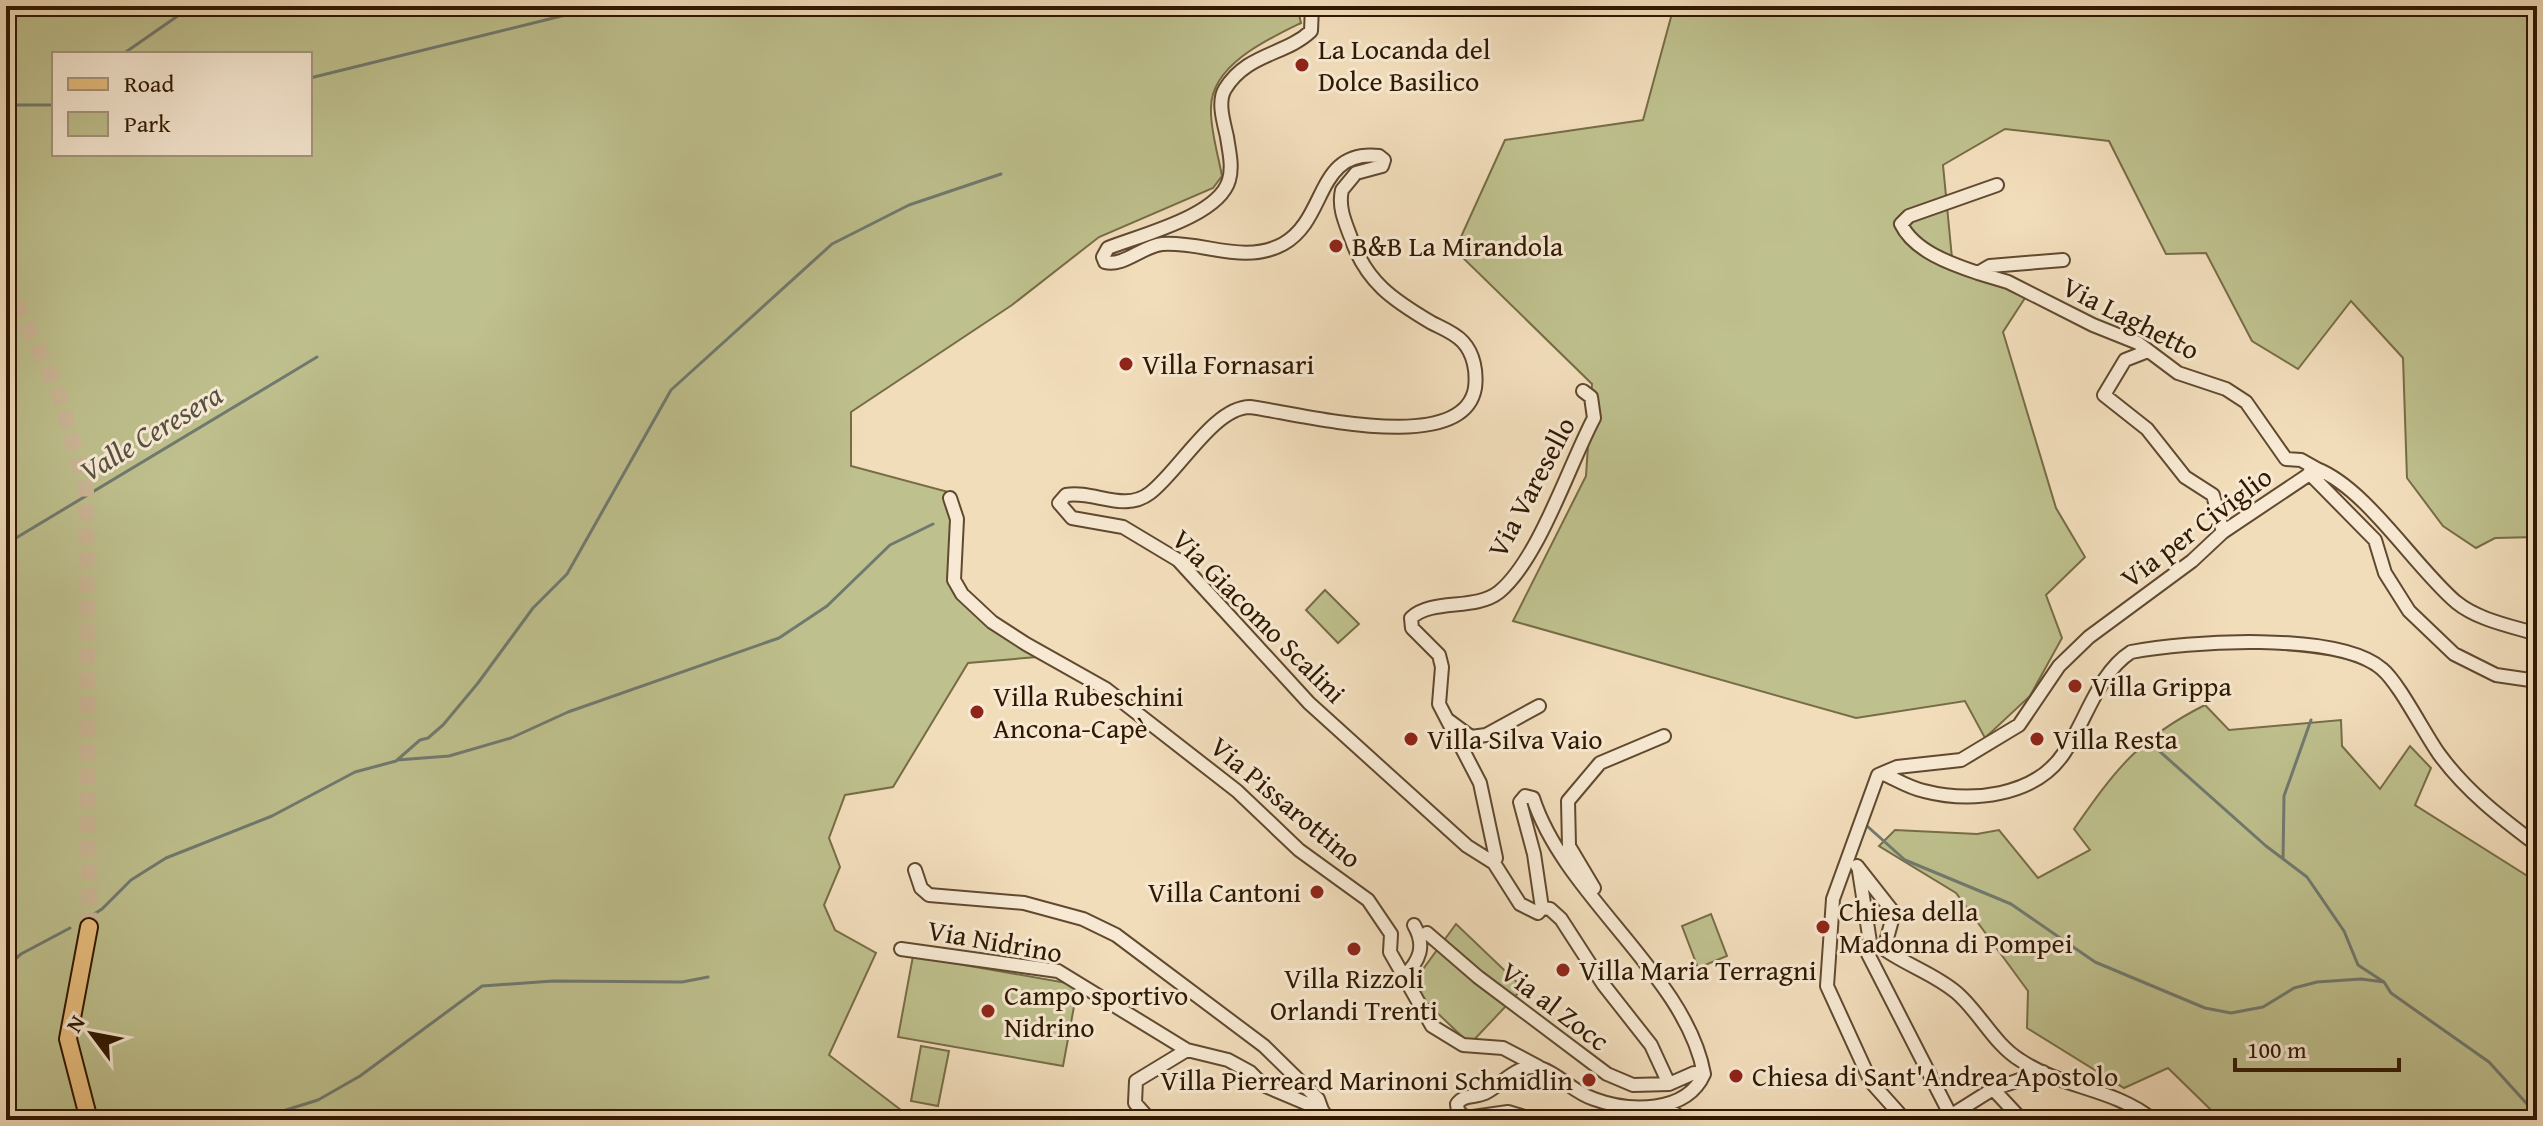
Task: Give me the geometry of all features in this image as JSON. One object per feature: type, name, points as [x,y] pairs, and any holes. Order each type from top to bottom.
[{"type":"main road","points":[[89,927],[68,1039],[89,1120]]},
{"type":"street","name":"Via Giacomo Scalini","points":[[1312,6],[1311,31],[1253,61],[1225,89],[1221,103],[1231,161],[1230,178],[1220,196],[1194,214],[1108,248],[1103,257],[1110,264],[1116,263],[1161,244],[1231,253],[1274,248],[1306,225],[1329,173],[1348,161],[1379,156],[1384,160],[1382,166],[1356,173],[1342,190],[1342,210],[1354,247],[1377,287],[1466,344],[1475,374],[1470,402],[1460,413],[1439,424],[1384,428],[1264,408],[1236,408],[1216,423],[1171,475],[1146,496],[1119,503],[1075,493],[1066,495],[1059,503],[1072,518],[1123,527],[1178,560],[1309,703],[1467,846],[1494,863],[1520,904],[1532,912],[1550,909],[1561,919],[1603,984],[1651,1045],[1669,1084]]},
{"type":"street","points":[[1978,273],[1946,261],[1917,243],[1901,224],[1909,216],[1997,185]]},
{"type":"street","name":"Via Laghetto","points":[[1978,273],[1990,266],[2063,260]]},
{"type":"street","name":"Via Laghetto","points":[[1978,273],[2008,282],[2148,351],[2178,373],[2226,389],[2246,402],[2286,459],[2301,460],[2313,471]]},
{"type":"street","points":[[2148,351],[2125,360],[2104,395],[2147,429],[2185,477],[2213,495],[2223,532]]},
{"type":"street","name":"Via Varesello","points":[[1494,863],[1496,858],[1480,783],[1439,704],[1442,667],[1439,655],[1412,628],[1411,618],[1425,610],[1461,605],[1498,593],[1528,554],[1594,418],[1591,397],[1583,391]]},
{"type":"street","points":[[2313,471],[2342,484],[2458,604],[2495,622],[2537,634]]},
{"type":"street","points":[[2313,471],[2375,540],[2385,573],[2409,611],[2454,654],[2496,675],[2537,681]]},
{"type":"street","name":"Via per Civiglio","points":[[1884,774],[1897,767],[1961,760],[2019,725],[2059,666],[2089,637],[2192,561],[2223,532],[2313,471]]},
{"type":"street","name":"Via Pissarottino","points":[[950,498],[957,519],[954,580],[962,594],[992,622],[1106,689],[1237,791],[1299,850],[1368,900],[1391,934],[1390,952],[1423,1016],[1442,1034],[1463,1045],[1503,1048],[1595,1100],[1664,1106]]},
{"type":"street","points":[[1905,1120],[1871,1082],[1827,986],[1825,916],[1852,853],[1878,775],[1884,774],[1921,791],[1965,798],[2014,789],[2040,777],[2063,756],[2116,662],[2131,652],[2248,641],[2351,653],[2381,668],[2441,756],[2487,808],[2537,845]]},
{"type":"street","points":[[1444,717],[1471,737],[1486,735],[1539,706]]},
{"type":"street","points":[[1618,929],[1569,846],[1568,801],[1600,763],[1664,736]]},
{"type":"street","points":[[1542,908],[1534,854],[1520,802],[1525,796],[1533,798],[1543,828],[1564,862],[1618,929],[1689,1029],[1704,1074],[1686,1096],[1664,1106]]},
{"type":"street","points":[[1852,853],[1863,881],[1868,954],[1952,1118],[1993,1089],[2043,1072]]},
{"type":"street","points":[[1857,866],[1894,913],[1884,949],[1904,963],[1933,975],[1959,995],[2008,1051],[2043,1072],[2112,1095],[2153,1120]]},
{"type":"street","points":[[915,870],[921,888],[929,895],[1024,903],[1083,919],[1116,935],[1264,1046],[1318,1099],[1325,1115]]},
{"type":"street","points":[[1403,977],[1421,949],[1421,939],[1414,925]]},
{"type":"street","name":"Via al Zocc","points":[[1427,933],[1478,977],[1607,1074],[1633,1085],[1669,1084],[1694,1073],[1704,1074]]},
{"type":"street","name":"Via Nidrino","points":[[901,949],[1058,971],[1187,1050],[1228,1060],[1250,1072],[1263,1085],[1325,1115]]},
{"type":"street","points":[[1881,980],[1904,963]]},
{"type":"street","points":[[1150,1120],[1135,1103],[1136,1081],[1187,1050]]},
{"type":"street","points":[[1535,1120],[1508,1112],[1466,1118],[1457,1108],[1462,1098],[1485,1093],[1521,1069],[1539,1067]]},
{"type":"street","points":[[1993,1089],[2022,1120]]},
{"type":"street","points":[[1664,1106],[1684,1120]]},
{"type":"green space","points":[[6,6],[1297,6],[1301,23],[1244,55],[1220,79],[1211,108],[1222,176],[1213,188],[1099,237],[1012,305],[851,412],[851,466],[952,493],[960,587],[998,619],[1043,647],[1037,657],[968,663],[893,787],[845,795],[829,838],[840,867],[824,905],[835,930],[876,953],[829,1055],[914,1120],[6,1120]]},
{"type":"green space","points":[[1674,6],[2537,6],[2537,537],[2495,538],[2476,548],[2443,526],[2407,478],[2403,358],[2351,301],[2298,369],[2252,341],[2206,253],[2166,254],[2109,141],[2005,129],[1943,165],[1952,258],[2027,295],[2003,332],[2056,508],[2085,557],[2046,595],[2062,638],[2030,696],[1985,738],[1965,701],[1856,718],[1513,621],[1586,476],[1592,384],[1455,250],[1505,140],[1643,120]]},
{"type":"green space","points":[[1325,590],[1359,624],[1338,643],[1306,610]]},
{"type":"green space","points":[[2205,705],[2229,730],[2341,720],[2342,746],[2380,789],[2410,746],[2431,768],[2415,805],[2537,882],[2537,1120],[2198,1120],[2210,1109],[2168,1068],[2124,1088],[2027,1028],[2028,991],[1956,893],[1879,846],[1895,830],[1977,834],[1999,830],[2038,878],[2090,850],[2074,829],[2102,789],[2145,743]]},
{"type":"green space","points":[[1711,914],[1727,956],[1698,968],[1682,926]]},
{"type":"green space","points":[[1456,924],[1523,988],[1470,1044],[1410,987]]},
{"type":"green space","name":"Campo sportivo Nidrino","points":[[913,956],[1078,985],[1063,1066],[898,1037]]},
{"type":"green space","points":[[921,1046],[949,1051],[938,1106],[911,1101]]},
{"type":"waterway","points":[[126,52],[192,6]]},
{"type":"waterway","points":[[312,78],[594,8]]},
{"type":"waterway","points":[[6,105],[52,105]]},
{"type":"waterway","points":[[83,921],[102,909],[131,880],[166,858],[272,816],[355,772],[396,761],[420,740],[428,738],[478,683],[533,608],[567,574],[671,390],[832,244],[909,205],[1001,174]]},
{"type":"waterway","name":"Valle Ceresera","points":[[6,544],[317,357]]},
{"type":"waterway","points":[[397,760],[449,756],[511,738],[568,712],[779,638],[827,606],[890,545],[933,524]]},
{"type":"waterway","points":[[2283,859],[2284,796],[2311,720]]},
{"type":"waterway","points":[[2148,741],[2266,846],[2307,877],[2344,931],[2358,965],[2384,982],[2391,993],[2489,1062],[2537,1115]]},
{"type":"waterway","points":[[1867,826],[1905,860],[2011,904],[2095,962],[2205,1008],[2231,1013],[2263,1007],[2294,988],[2317,982],[2361,979],[2384,982]]},
{"type":"waterway","points":[[6,967],[21,954],[70,928]]},
{"type":"waterway","points":[[211,1120],[273,1114],[318,1100],[360,1076],[482,986],[553,981],[682,982],[708,977]]},
{"type":"tunnel","points":[[6,280],[59,394],[86,489],[89,927]]},
{"type":"place","name":"La Locanda del Dolce Basilico","points":[[1302,65]]},
{"type":"place","name":"B&B La Mirandola","points":[[1336,246]]},
{"type":"place","name":"Villa Fornasari","points":[[1126,364]]},
{"type":"place","name":"Villa Grippa","points":[[2075,686]]},
{"type":"place","name":"Villa Rubeschini Ancona-Capè","points":[[977,712]]},
{"type":"place","name":"Villa Silva Vaio","points":[[1411,739]]},
{"type":"place","name":"Villa Resta","points":[[2037,739]]},
{"type":"place","name":"Villa Cantoni","points":[[1317,892]]},
{"type":"place","name":"Chiesa della Madonna di Pompei","points":[[1823,927]]},
{"type":"place","name":"Villa Rizzoli Orlandi Trenti","points":[[1354,949]]},
{"type":"place","name":"Villa Maria Terragni","points":[[1563,970]]},
{"type":"place","name":"Campo sportivo Nidrino","points":[[988,1011]]},
{"type":"place","name":"Chiesa di Sant'Andrea Apostolo","points":[[1736,1076]]},
{"type":"place","name":"Villa Pierreard Marinoni Schmidlin","points":[[1589,1080]]}]
